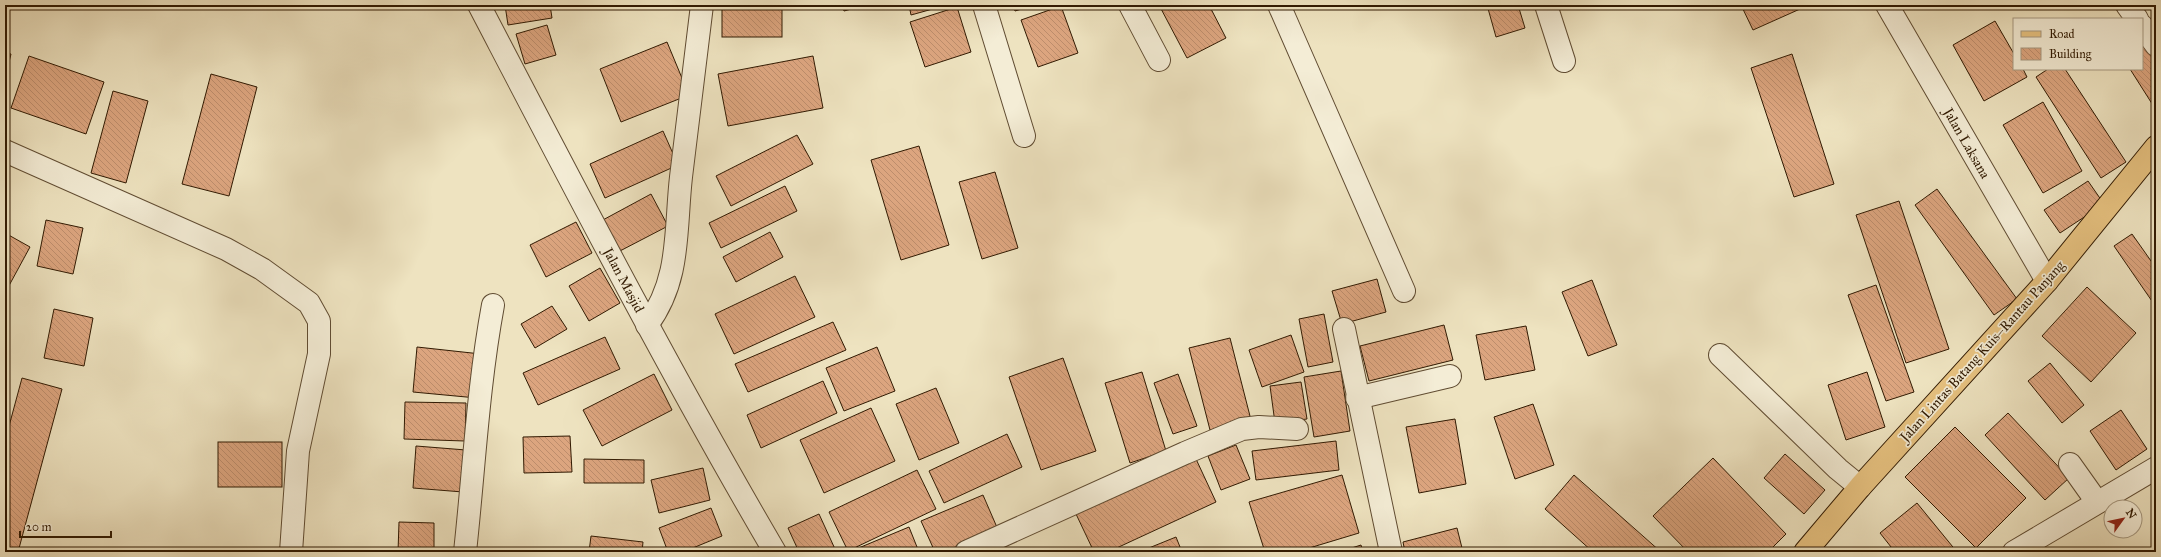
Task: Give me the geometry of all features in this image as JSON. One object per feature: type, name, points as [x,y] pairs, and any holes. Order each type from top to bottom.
[{"type":"main road","name":"Jalan Lintas Batang Kuis–Rantau Panjang","points":[[1805,552],[1860,487],[2047,281],[2156,147]]},
{"type":"street","name":"Jalan Masjid","points":[[479,5],[647,325],[724,464],[775,552]]},
{"type":"street","points":[[647,325],[660,308],[671,278],[702,5]]},
{"type":"street","points":[[984,5],[1024,136]]},
{"type":"street","points":[[1130,5],[1159,60]]},
{"type":"street","points":[[1279,5],[1404,291]]},
{"type":"street","points":[[1546,5],[1564,61]]},
{"type":"street","name":"Jalan Laksana","points":[[1888,5],[2047,281]]},
{"type":"street","points":[[2127,5],[2136,18]]},
{"type":"street","points":[[2143,27],[2156,45]]},
{"type":"street","points":[[5,152],[226,249],[262,270],[309,303],[319,321],[319,354],[298,451],[291,552]]},
{"type":"street","points":[[464,552],[487,340],[493,305]]},
{"type":"street","points":[[1344,329],[1357,398],[1390,552]]},
{"type":"street","points":[[1720,355],[1838,469],[1860,487]]},
{"type":"street","points":[[1357,398],[1450,376]]},
{"type":"street","points":[[966,552],[1171,459],[1242,429],[1259,427],[1297,429]]},
{"type":"street","points":[[2070,464],[2097,502]]},
{"type":"street","points":[[2014,552],[2156,468]]},
{"type":"building","points":[[505,5],[550,5],[552,18],[508,25]]},
{"type":"building","points":[[722,5],[782,5],[782,37],[722,37]]},
{"type":"building","points":[[842,5],[866,5],[844,11]]},
{"type":"building","points":[[909,5],[947,5],[911,15]]},
{"type":"building","points":[[1013,5],[1035,5],[1015,11]]},
{"type":"building","points":[[1159,5],[1209,5],[1226,38],[1187,58]]},
{"type":"building","points":[[1487,5],[1518,5],[1525,28],[1496,37]]},
{"type":"building","points":[[1741,5],[1809,5],[1753,30]]},
{"type":"building","points":[[1061,6],[1078,53],[1038,67],[1021,20]]},
{"type":"building","points":[[957,7],[971,52],[925,67],[910,22]]},
{"type":"building","points":[[1995,21],[2013,52],[2013,70],[2024,70],[2027,77],[1984,101],[1953,45]]},
{"type":"building","points":[[547,25],[556,55],[525,64],[516,34]]},
{"type":"building","points":[[2143,41],[2156,61],[2156,110],[2131,70],[2143,70]]},
{"type":"building","points":[[667,42],[689,95],[621,122],[600,69]]},
{"type":"building","points":[[5,53],[11,54],[5,78]]},
{"type":"building","points":[[1792,54],[1834,184],[1794,197],[1751,68]]},
{"type":"building","points":[[29,56],[104,82],[86,134],[11,108]]},
{"type":"building","points":[[813,56],[823,108],[728,126],[718,74]]},
{"type":"building","points":[[2046,70],[2066,70],[2126,162],[2101,178],[2036,77]]},
{"type":"building","points":[[211,74],[257,87],[229,196],[182,184]]},
{"type":"building","points":[[113,91],[148,101],[126,183],[91,173]]},
{"type":"building","points":[[2043,102],[2082,171],[2043,193],[2003,125]]},
{"type":"building","points":[[663,131],[678,165],[605,198],[590,164]]},
{"type":"building","points":[[797,135],[813,164],[731,206],[716,176]]},
{"type":"building","points":[[919,146],[949,245],[901,260],[871,160]]},
{"type":"building","points":[[995,172],[1018,248],[982,259],[959,182]]},
{"type":"building","points":[[2088,181],[2104,204],[2060,233],[2044,210]]},
{"type":"building","points":[[785,186],[797,211],[721,248],[709,223]]},
{"type":"building","points":[[1937,189],[2017,299],[1994,315],[1915,205]]},
{"type":"building","points":[[651,194],[668,226],[618,252],[601,221]]},
{"type":"building","points":[[1899,201],[1949,349],[1906,363],[1856,215]]},
{"type":"building","points":[[46,220],[83,228],[73,274],[37,266]]},
{"type":"building","points":[[576,222],[592,253],[546,277],[530,245]]},
{"type":"building","points":[[770,232],[783,257],[736,282],[723,257]]},
{"type":"building","points":[[5,233],[30,247],[5,293]]},
{"type":"building","points":[[2132,234],[2156,268],[2156,307],[2114,246]]},
{"type":"building","points":[[600,268],[620,303],[589,321],[569,286]]},
{"type":"building","points":[[795,276],[815,317],[734,354],[715,314]]},
{"type":"building","points":[[1377,279],[1386,312],[1342,324],[1332,291]]},
{"type":"building","points":[[1592,280],[1617,345],[1588,356],[1562,292]]},
{"type":"building","points":[[1876,285],[1914,392],[1886,401],[1848,295]]},
{"type":"building","points":[[2087,287],[2136,333],[2091,382],[2042,336]]},
{"type":"building","points":[[552,306],[567,329],[535,348],[521,324]]},
{"type":"building","points":[[54,309],[93,318],[84,366],[44,358]]},
{"type":"building","points":[[1324,314],[1333,362],[1308,367],[1299,319]]},
{"type":"building","points":[[833,322],[846,350],[748,392],[735,364]]},
{"type":"building","points":[[1444,325],[1453,360],[1369,381],[1360,346]]},
{"type":"building","points":[[1526,326],[1535,370],[1485,380],[1476,335]]},
{"type":"building","points":[[1291,335],[1304,372],[1262,387],[1249,350]]},
{"type":"building","points":[[605,337],[620,369],[538,405],[523,373]]},
{"type":"building","points":[[1230,338],[1251,420],[1210,430],[1189,348]]},
{"type":"building","points":[[417,347],[481,354],[477,398],[413,392]]},
{"type":"building","points":[[877,347],[895,391],[844,411],[826,368]]},
{"type":"building","points":[[1063,358],[1096,451],[1041,470],[1009,377]]},
{"type":"building","points":[[2050,363],[2084,405],[2062,423],[2028,381]]},
{"type":"building","points":[[1341,371],[1350,431],[1314,437],[1304,377]]},
{"type":"building","points":[[1142,372],[1166,451],[1130,463],[1105,383]]},
{"type":"building","points":[[1867,372],[1885,427],[1846,440],[1828,385]]},
{"type":"building","points":[[654,374],[672,410],[602,446],[583,410]]},
{"type":"building","points":[[1178,374],[1197,426],[1173,434],[1154,383]]},
{"type":"building","points":[[22,378],[62,389],[18,552],[5,552],[5,441]]},
{"type":"building","points":[[823,381],[837,413],[761,448],[747,415]]},
{"type":"building","points":[[1301,382],[1307,419],[1275,423],[1270,386]]},
{"type":"building","points":[[936,388],[959,443],[919,460],[896,404]]},
{"type":"building","points":[[405,402],[466,403],[465,441],[404,439]]},
{"type":"building","points":[[1533,404],[1554,465],[1515,479],[1494,417]]},
{"type":"building","points":[[871,408],[895,461],[824,493],[800,440]]},
{"type":"building","points":[[2121,410],[2147,449],[2116,470],[2090,431]]},
{"type":"building","points":[[2008,413],[2069,478],[2045,500],[1985,435]]},
{"type":"building","points":[[1455,419],[1466,484],[1419,493],[1406,427]]},
{"type":"building","points":[[1955,427],[2026,498],[1976,548],[1905,477]]},
{"type":"building","points":[[1007,434],[1022,467],[944,503],[929,471]]},
{"type":"building","points":[[570,436],[572,472],[524,473],[523,437]]},
{"type":"building","points":[[1336,441],[1339,470],[1256,480],[1252,451]]},
{"type":"building","points":[[218,442],[282,442],[282,487],[218,487]]},
{"type":"building","points":[[1236,445],[1250,479],[1221,490],[1208,456]]},
{"type":"building","points":[[416,446],[466,450],[463,492],[413,488]]},
{"type":"building","points":[[1785,454],[1825,490],[1804,514],[1764,478]]},
{"type":"building","points":[[1713,458],[1786,534],[1768,552],[1688,552],[1653,516]]},
{"type":"building","points":[[584,459],[644,460],[644,483],[584,483]]},
{"type":"building","points":[[1196,459],[1216,502],[1108,552],[1094,552],[1076,514]]},
{"type":"building","points":[[703,468],[710,500],[659,513],[651,480]]},
{"type":"building","points":[[917,470],[936,509],[848,551],[829,512]]},
{"type":"building","points":[[1342,475],[1359,533],[1296,552],[1265,552],[1249,502]]},
{"type":"building","points":[[1574,475],[1661,552],[1593,552],[1545,509]]},
{"type":"building","points":[[983,495],[999,532],[951,552],[935,552],[921,521]]},
{"type":"building","points":[[1917,503],[1957,552],[1895,552],[1880,533]]},
{"type":"building","points":[[711,508],[722,536],[683,552],[668,552],[659,528]]},
{"type":"building","points":[[819,514],[835,549],[828,552],[799,552],[788,528]]},
{"type":"building","points":[[399,522],[434,523],[434,552],[398,552]]},
{"type":"building","points":[[909,527],[919,552],[849,552]]},
{"type":"building","points":[[1457,528],[1463,552],[1405,552],[1403,542]]},
{"type":"building","points":[[591,536],[643,542],[642,552],[589,552]]},
{"type":"building","points":[[1176,537],[1182,552],[1139,552]]},
{"type":"building","points":[[1361,545],[1363,552],[1339,552]]}]
